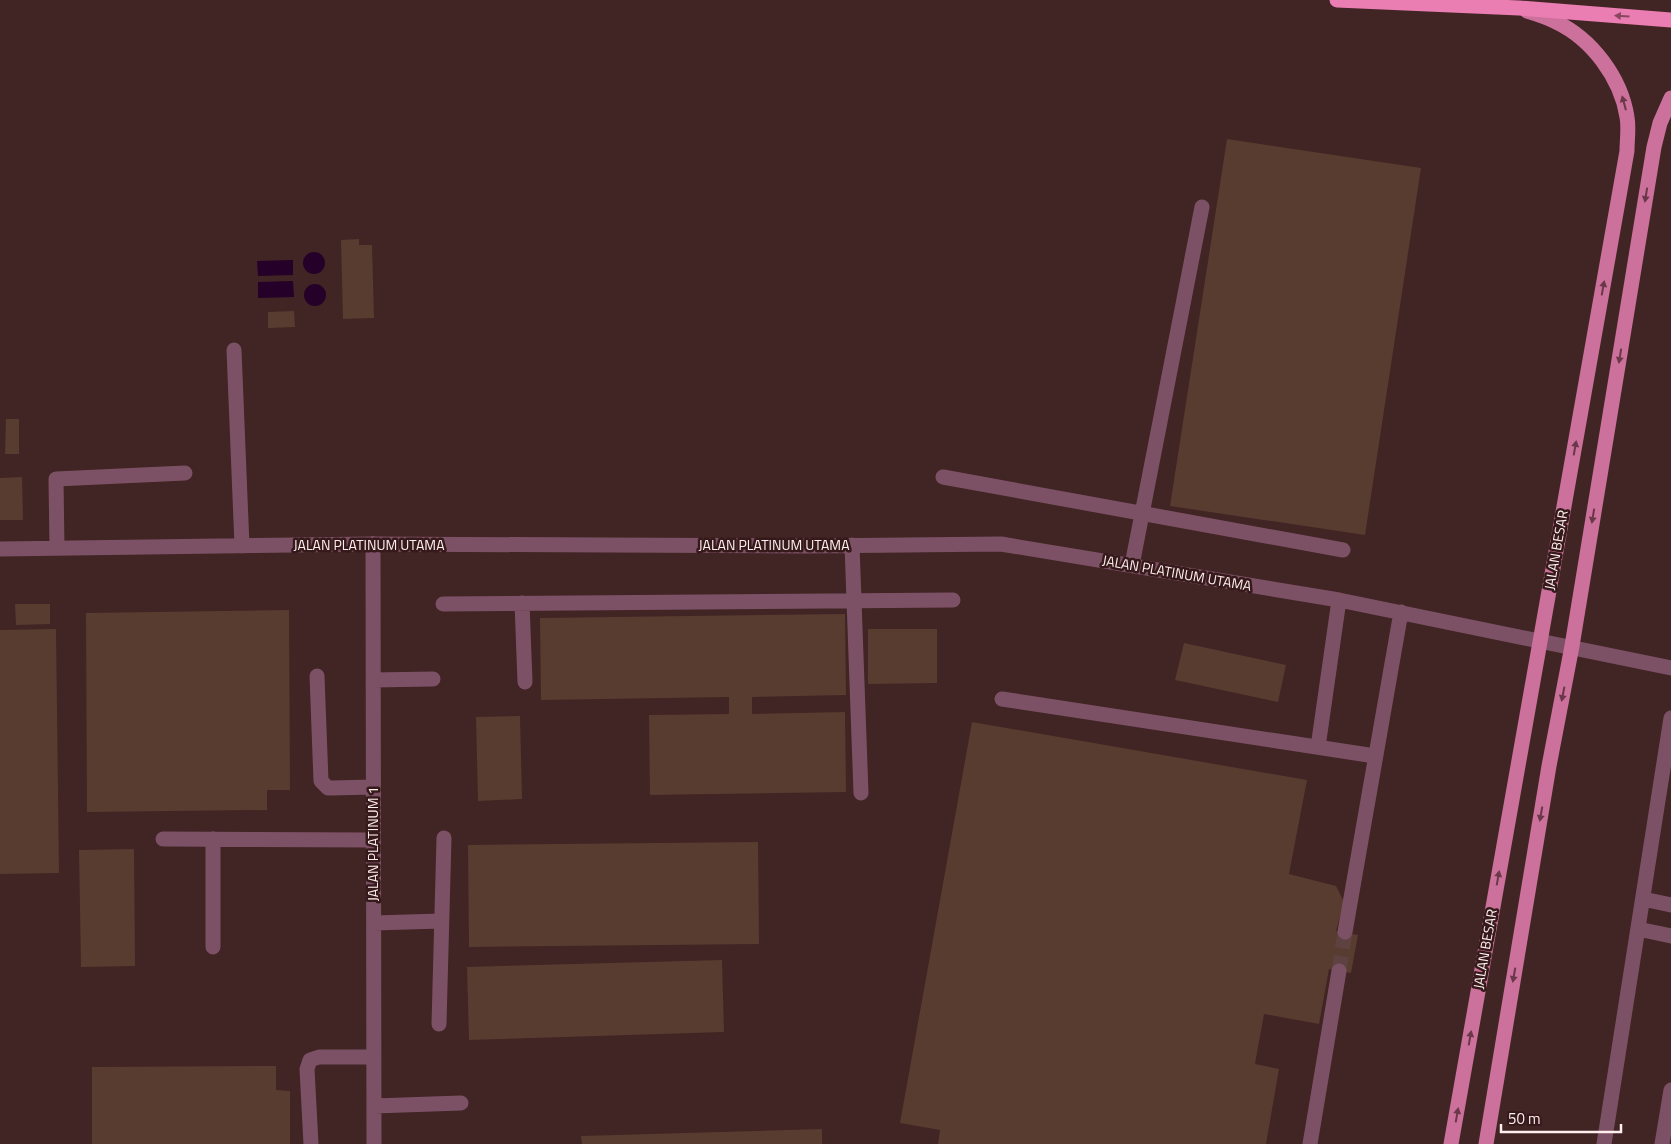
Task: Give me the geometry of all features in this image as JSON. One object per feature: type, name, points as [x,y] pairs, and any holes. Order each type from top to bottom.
[{"type":"highway","points":[[1337,0],[1519,8],[1671,20]]},
{"type":"main road","name":"JALAN BESAR","points":[[1451,1144],[1627,151],[1627,119],[1623,99],[1613,74],[1596,53],[1571,31],[1556,22],[1519,8]]},
{"type":"main road","points":[[1486,1144],[1549,766],[1572,646],[1654,147],[1660,122],[1671,98]]},
{"type":"street","points":[[1132,565],[1202,206]]},
{"type":"street","points":[[234,350],[242,546]]},
{"type":"street","points":[[57,548],[56,479],[184,473]]},
{"type":"street","points":[[943,477],[1343,550]]},
{"type":"street","name":"JALAN PLATINUM UTAMA","points":[[0,549],[373,544],[1001,544],[1339,600],[1572,646],[1671,668]]},
{"type":"street","name":"JALAN PLATINUM 1","points":[[373,544],[374,1144]]},
{"type":"street","points":[[852,545],[861,793]]},
{"type":"street","points":[[443,604],[952,600]]},
{"type":"street","points":[[1318,747],[1339,600]]},
{"type":"street","points":[[522,603],[525,682]]},
{"type":"street","points":[[1345,932],[1401,612]]},
{"type":"street","points":[[318,676],[321,781],[328,788],[374,787]]},
{"type":"street","points":[[373,680],[433,679]]},
{"type":"street","points":[[1002,698],[1375,756]]},
{"type":"street","points":[[1604,1144],[1671,718]]},
{"type":"street","points":[[438,1024],[444,838]]},
{"type":"street","points":[[163,839],[374,840]]},
{"type":"street","points":[[213,839],[213,947]]},
{"type":"street","points":[[1642,899],[1671,905]]},
{"type":"street","points":[[374,923],[441,921]]},
{"type":"street","points":[[1638,929],[1671,936]]},
{"type":"street","points":[[1310,1144],[1339,971]]},
{"type":"street","points":[[311,1144],[307,1069],[310,1060],[319,1057],[374,1057]]},
{"type":"street","points":[[1662,1144],[1671,1090]]},
{"type":"street","points":[[374,1106],[461,1103]]},
{"type":"shaded area","points":[[314,252],[322,255],[325,263],[322,271],[314,274],[306,271],[303,263],[306,255]]},
{"type":"shaded area","points":[[293,260],[293,275],[258,276],[257,261]]},
{"type":"shaded area","points":[[293,281],[294,297],[258,298],[258,282]]},
{"type":"shaded area","points":[[315,284],[323,287],[326,295],[323,303],[315,306],[307,303],[304,295],[307,287]]},
{"type":"building","points":[[1227,139],[1421,168],[1365,535],[1170,506]]},
{"type":"building","points":[[359,239],[359,245],[372,245],[374,318],[343,319],[341,240]]},
{"type":"building","points":[[294,311],[295,327],[268,328],[268,312]]},
{"type":"building","points":[[6,419],[19,419],[19,454],[5,454]]},
{"type":"building","points":[[22,477],[23,520],[0,520],[0,478]]},
{"type":"building","points":[[15,604],[50,604],[50,624],[16,625]]},
{"type":"building","points":[[289,610],[290,790],[267,790],[267,810],[87,812],[86,613]]},
{"type":"building","points":[[845,614],[846,695],[752,697],[752,714],[845,712],[846,792],[650,795],[649,715],[729,714],[729,697],[541,700],[540,618]]},
{"type":"building","points":[[56,629],[59,873],[0,874],[0,630]]},
{"type":"building","points":[[868,629],[937,629],[937,683],[868,684]]},
{"type":"building","points":[[1184,643],[1286,665],[1278,702],[1175,680]]},
{"type":"building","points":[[520,716],[522,799],[478,801],[476,717]]},
{"type":"building","points":[[972,722],[1307,780],[1289,874],[1336,886],[1344,902],[1336,931],[1358,935],[1351,973],[1329,969],[1319,1024],[1264,1014],[1255,1064],[1279,1069],[1266,1144],[938,1144],[940,1130],[900,1123]]},
{"type":"building","points":[[758,842],[759,944],[469,947],[468,845]]},
{"type":"building","points":[[134,849],[135,966],[81,967],[79,850]]},
{"type":"building","points":[[722,960],[724,1032],[469,1040],[467,967]]},
{"type":"building","points":[[276,1066],[276,1090],[290,1091],[290,1144],[92,1144],[92,1067]]},
{"type":"building","points":[[822,1129],[822,1144],[582,1144],[581,1136]]},
{"type":"tunnel","points":[[1339,971],[1345,932]]}]
